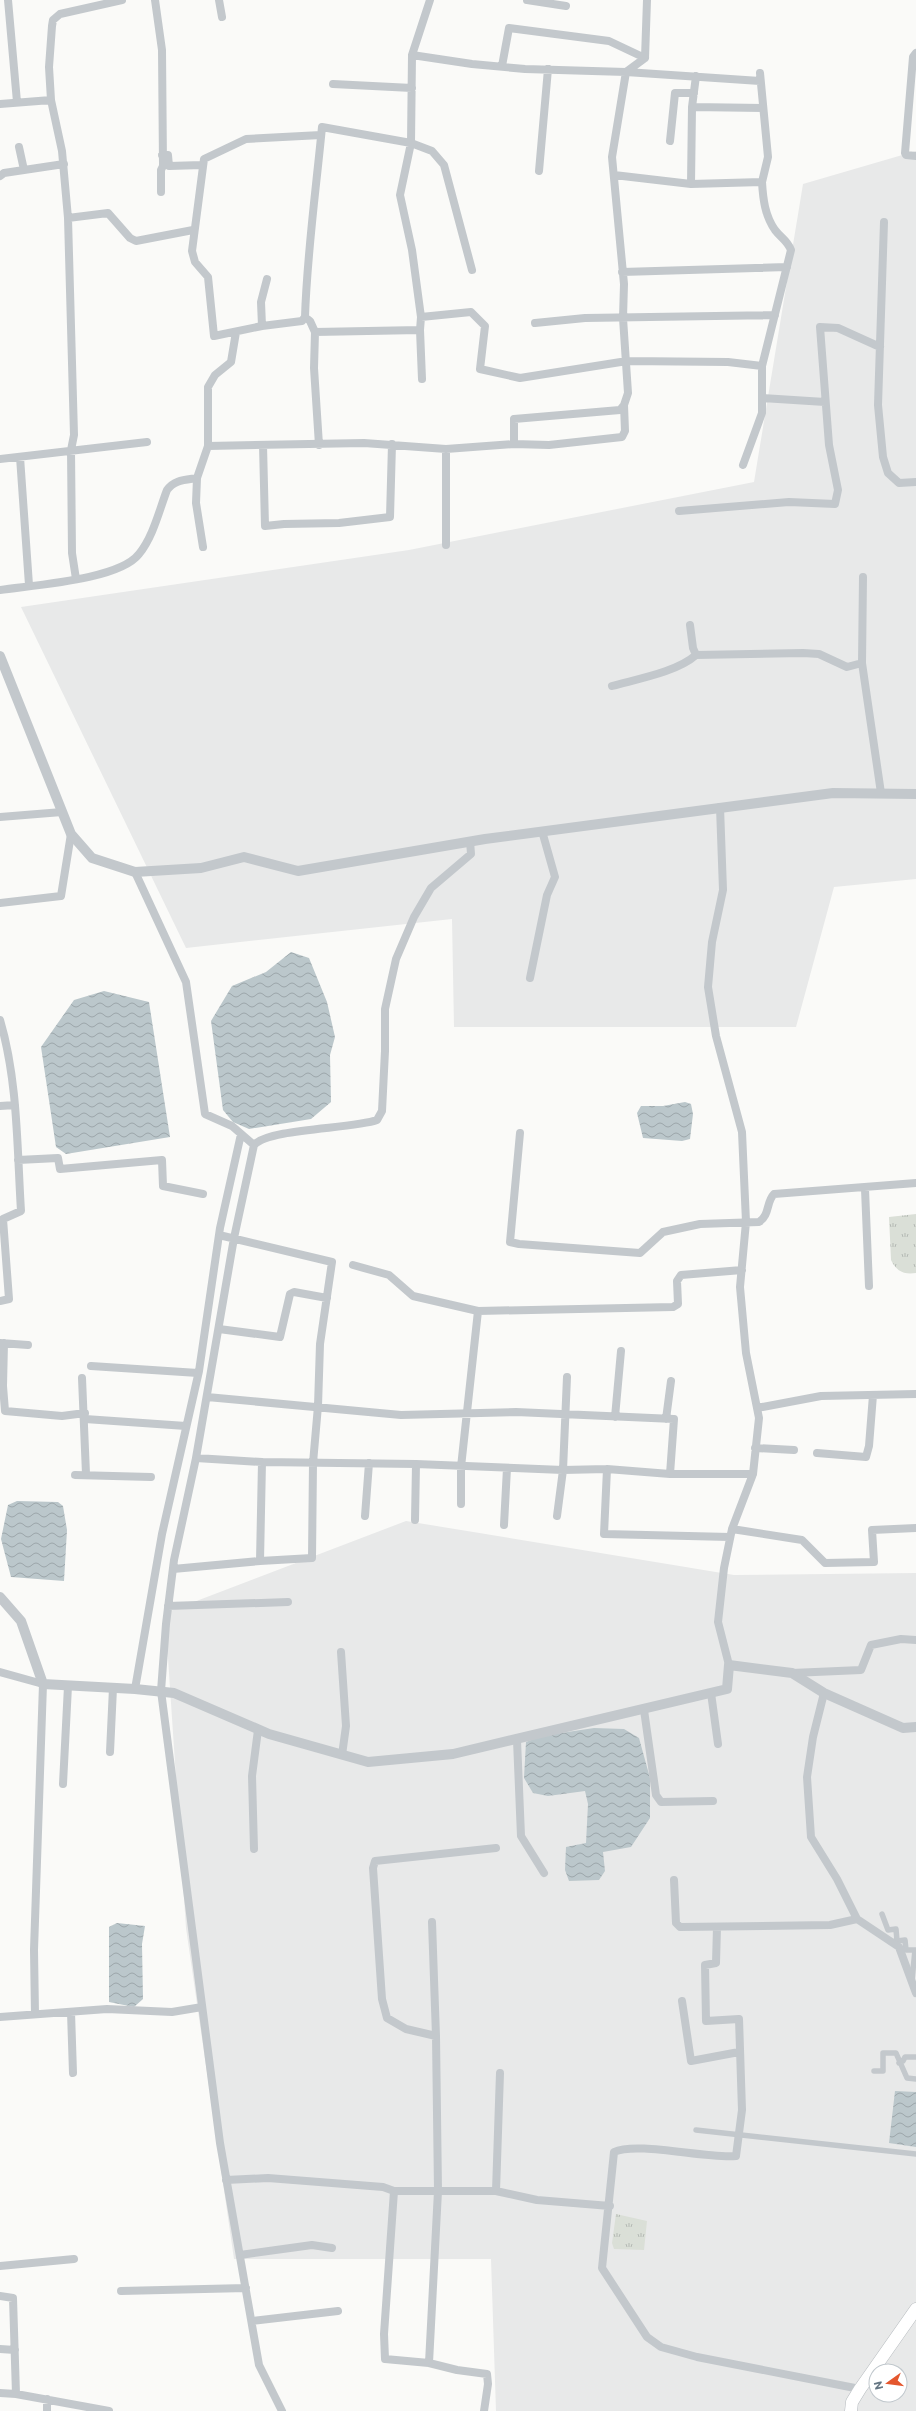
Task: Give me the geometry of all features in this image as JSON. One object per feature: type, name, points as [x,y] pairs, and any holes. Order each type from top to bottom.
[{"type":"main road","points":[[850,2411],[852,2402],[860,2389],[916,2309]]},
{"type":"street","points":[[8,0],[17,102]]},
{"type":"street","points":[[76,579],[72,553],[71,450],[74,435],[68,218],[64,164],[51,100],[49,67],[53,20],[60,14],[122,0]]},
{"type":"street","points":[[155,0],[162,50],[163,166],[161,170],[161,192]]},
{"type":"street","points":[[218,0],[222,16]]},
{"type":"street","points":[[422,379],[420,330],[421,317],[412,250],[400,199],[411,143],[412,55],[430,0]]},
{"type":"street","points":[[527,0],[566,6]]},
{"type":"street","points":[[645,58],[648,0]]},
{"type":"street","points":[[502,66],[509,28],[609,41],[645,58]]},
{"type":"street","points":[[916,53],[913,57],[905,152],[906,155],[916,156]]},
{"type":"street","points":[[412,55],[472,64],[548,69],[696,76],[760,77],[768,157],[762,182],[764,205],[776,230],[787,241],[791,250],[762,366],[762,413],[742,465]]},
{"type":"street","points":[[208,446],[392,444],[446,449],[514,444],[549,445],[622,437],[625,431],[624,406],[628,393],[627,361],[622,272],[612,157],[626,72],[645,58]]},
{"type":"street","points":[[539,171],[548,69]]},
{"type":"street","points":[[691,184],[692,107],[696,76]]},
{"type":"street","points":[[333,84],[412,88]]},
{"type":"street","points":[[670,141],[675,93],[694,93]]},
{"type":"street","points":[[0,104],[51,100]]},
{"type":"street","points":[[692,107],[763,108]]},
{"type":"street","points":[[321,136],[246,139],[204,159],[193,230],[192,251],[195,262],[208,277],[214,336],[262,326],[302,322],[305,317],[307,268],[322,127],[411,143],[432,151],[444,166],[472,270]]},
{"type":"street","points":[[19,147],[24,170]]},
{"type":"street","points":[[162,155],[168,155],[169,166],[202,165]]},
{"type":"street","points":[[0,176],[24,170],[64,164]]},
{"type":"street","points":[[614,175],[691,184],[762,182]]},
{"type":"street","points":[[68,218],[108,214],[112,215],[130,238],[136,241],[193,230]]},
{"type":"street","points":[[884,222],[878,405],[883,457],[888,473],[899,483],[916,482]]},
{"type":"street","points":[[622,272],[787,266]]},
{"type":"street","points":[[262,326],[261,302],[267,279]]},
{"type":"street","points":[[421,317],[471,312],[485,326],[480,369],[504,376],[520,378],[627,361],[728,362],[762,366]]},
{"type":"street","points":[[535,323],[585,318],[775,315]]},
{"type":"street","points":[[305,317],[310,320],[315,332],[314,368],[319,445]]},
{"type":"street","points":[[679,511],[789,502],[835,504],[838,490],[829,445],[820,327],[838,328],[880,347]]},
{"type":"street","points":[[315,332],[420,330]]},
{"type":"street","points":[[203,547],[196,503],[197,478],[208,446],[208,387],[215,375],[231,362],[236,332]]},
{"type":"street","points":[[762,398],[825,402]]},
{"type":"street","points":[[514,444],[514,419],[620,410],[624,406]]},
{"type":"street","points":[[0,459],[147,442]]},
{"type":"street","points":[[263,446],[265,526],[284,524],[339,523],[390,517],[392,444]]},
{"type":"street","points":[[446,449],[446,545]]},
{"type":"street","points":[[20,457],[29,586]]},
{"type":"street","points":[[0,590],[76,579],[112,571],[129,564],[139,554],[146,543],[172,484],[197,478]]},
{"type":"street","points":[[863,577],[862,663],[881,793]]},
{"type":"street","points":[[690,625],[693,648],[696,655]]},
{"type":"street","points":[[612,686],[656,674],[690,660],[696,655],[803,652],[819,654],[847,667],[862,663]]},
{"type":"street","points":[[0,656],[71,834],[92,858],[135,872],[200,868],[244,857],[298,871],[470,841],[833,792],[916,794]]},
{"type":"street","points":[[0,1672],[43,1684],[135,1689],[174,1693],[258,1730],[368,1762],[453,1754],[644,1710],[727,1689],[729,1665],[718,1622],[724,1568],[731,1533],[753,1474],[759,1418],[746,1353],[740,1287],[746,1222],[742,1132],[716,1036],[708,987],[712,942],[723,890],[720,807]]},
{"type":"street","points":[[0,818],[62,812]]},
{"type":"street","points":[[530,978],[547,895],[555,877],[542,831]]},
{"type":"street","points":[[0,903],[61,896],[71,834]]},
{"type":"street","points":[[282,2411],[259,2364],[226,2180],[161,1691],[168,1606],[173,1569],[196,1458],[234,1238],[254,1145],[258,1140],[279,1135],[332,1126],[369,1123],[378,1120],[382,1111],[385,1052],[385,1009],[396,959],[414,917],[431,888],[471,854],[470,841]]},
{"type":"street","points":[[135,872],[186,982],[205,1114],[232,1126],[254,1145]]},
{"type":"street","points":[[0,1020],[15,1105],[21,1211],[3,1219],[9,1299],[0,1301]]},
{"type":"street","points":[[0,1106],[15,1105]]},
{"type":"street","points":[[520,1133],[510,1242],[640,1253],[663,1232],[700,1224],[759,1222],[764,1219],[769,1209],[771,1198],[774,1194],[865,1189],[916,1183]]},
{"type":"street","points":[[135,1689],[162,1534],[198,1373],[219,1235],[241,1134]]},
{"type":"street","points":[[18,1160],[58,1158],[60,1169],[162,1160],[162,1186],[202,1194]]},
{"type":"street","points":[[865,1189],[869,1286]]},
{"type":"street","points":[[173,1569],[312,1558],[313,1463],[318,1406],[320,1344],[332,1262],[219,1235]]},
{"type":"street","points":[[353,1265],[389,1275],[413,1296],[478,1311],[673,1307],[678,1304],[677,1281],[681,1275],[742,1270]]},
{"type":"street","points":[[218,1329],[280,1337],[290,1294],[294,1292],[327,1298]]},
{"type":"street","points":[[461,1504],[460,1467],[478,1311]]},
{"type":"street","points":[[28,1345],[2,1343],[2,1386],[5,1411],[62,1416],[85,1416],[186,1426]]},
{"type":"street","points":[[615,1417],[621,1351]]},
{"type":"street","points":[[91,1366],[198,1373]]},
{"type":"street","points":[[557,1516],[563,1470],[568,1377]]},
{"type":"street","points":[[82,1378],[85,1416],[86,1474]]},
{"type":"street","points":[[666,1419],[671,1381]]},
{"type":"street","points":[[757,1408],[821,1396],[916,1394]]},
{"type":"street","points":[[817,1453],[866,1457],[869,1446],[873,1395]]},
{"type":"street","points":[[207,1397],[318,1406],[401,1415],[516,1412],[674,1419],[670,1474]]},
{"type":"street","points":[[755,1448],[794,1450]]},
{"type":"street","points":[[196,1458],[262,1462],[416,1464],[460,1467],[563,1470],[607,1469],[670,1474],[753,1474]]},
{"type":"street","points":[[260,1561],[262,1462]]},
{"type":"street","points":[[365,1516],[369,1463]]},
{"type":"street","points":[[415,1520],[416,1464]]},
{"type":"street","points":[[504,1525],[506,1468]]},
{"type":"street","points":[[607,1469],[604,1534],[731,1533],[802,1540],[825,1563],[874,1562],[872,1530],[916,1528]]},
{"type":"street","points":[[75,1475],[86,1474],[151,1477]]},
{"type":"street","points":[[0,1597],[21,1622],[43,1684],[34,1950],[35,2014]]},
{"type":"street","points":[[168,1606],[288,1602]]},
{"type":"street","points":[[729,1665],[792,1673],[861,1670],[871,1645],[901,1639],[916,1640]]},
{"type":"street","points":[[341,1652],[346,1726],[342,1755]]},
{"type":"street","points":[[792,1673],[824,1692],[903,1728],[916,1727]]},
{"type":"street","points":[[63,1784],[68,1686]]},
{"type":"street","points":[[110,1752],[113,1688]]},
{"type":"street","points":[[824,1692],[813,1737],[807,1777],[811,1837],[837,1879],[857,1920],[893,1941],[899,1947],[916,1993]]},
{"type":"street","points":[[711,1693],[718,1744]]},
{"type":"street","points":[[644,1710],[656,1795],[661,1802],[713,1801]]},
{"type":"street","points":[[254,1849],[252,1776],[258,1730]]},
{"type":"street","points":[[517,1740],[521,1836],[544,1873]]},
{"type":"street","points":[[436,2036],[406,2029],[387,2018],[382,1999],[373,1868],[375,1861],[496,1848]]},
{"type":"street","points":[[674,1880],[676,1923],[680,1927],[830,1925],[857,1920]]},
{"type":"street","points":[[882,1914],[888,1930],[896,1929],[893,1941]]},
{"type":"street","points":[[429,2363],[438,2191],[436,2036],[432,1922]]},
{"type":"street","points":[[717,1926],[716,1963],[704,1965],[706,2020],[739,2019],[742,2110],[736,2156],[720,2158],[644,2149],[618,2150],[614,2152],[610,2206],[602,2268],[647,2338],[661,2347],[697,2357],[860,2389]]},
{"type":"street","points":[[893,1941],[905,1940],[906,1950],[915,1950],[912,1983]]},
{"type":"street","points":[[682,2002],[691,2061],[739,2052]]},
{"type":"street","points":[[0,2017],[107,2009],[172,2012],[202,2007]]},
{"type":"street","points":[[70,2012],[73,2073]]},
{"type":"street","points":[[874,2071],[883,2071],[883,2053],[896,2053],[899,2063],[907,2078],[916,2078]]},
{"type":"street","points":[[899,2063],[903,2062],[905,2057],[916,2056]]},
{"type":"street","points":[[496,2191],[500,2073]]},
{"type":"street","points":[[696,2130],[916,2154]]},
{"type":"street","points":[[226,2180],[268,2178],[383,2187],[394,2191],[496,2191],[537,2200],[610,2206]]},
{"type":"street","points":[[394,2191],[384,2334],[385,2359],[429,2363],[457,2370],[487,2374],[488,2384],[484,2411]]},
{"type":"street","points":[[240,2255],[312,2245],[332,2248]]},
{"type":"street","points":[[0,2266],[74,2259]]},
{"type":"street","points":[[121,2291],[246,2288]]},
{"type":"street","points":[[0,2296],[13,2298],[16,2394]]},
{"type":"street","points":[[252,2321],[338,2311]]},
{"type":"street","points":[[0,2349],[14,2350]]},
{"type":"street","points":[[0,2393],[47,2399],[109,2411]]},
{"type":"street","points":[[47,2399],[47,2411]]},
{"type":"shaded area","points":[[916,151],[916,879],[834,887],[796,1027],[454,1027],[452,919],[186,948],[21,607],[409,550],[754,482],[803,184]]},
{"type":"shaded area","points":[[406,1521],[734,1575],[916,1573],[916,2411],[496,2411],[491,2259],[234,2259],[186,1928],[165,1613]]},
{"type":"green space","points":[[916,1214],[916,1273],[904,1273],[895,1267],[891,1260],[889,1217]]},
{"type":"green space","points":[[616,2214],[647,2221],[644,2250],[614,2249],[612,2243]]},
{"type":"water","points":[[291,952],[309,958],[327,1002],[335,1037],[330,1055],[331,1102],[311,1119],[249,1129],[233,1122],[223,1110],[211,1021],[232,986],[266,972]]},
{"type":"water","points":[[104,991],[149,1002],[170,1137],[66,1154],[56,1147],[41,1047],[74,1000]]},
{"type":"water","points":[[685,1102],[691,1104],[693,1114],[690,1139],[682,1141],[643,1138],[637,1113],[641,1106],[663,1106]]},
{"type":"water","points":[[17,1501],[58,1502],[63,1506],[67,1530],[64,1581],[11,1577],[1,1539],[8,1505]]},
{"type":"water","points":[[594,1728],[624,1729],[639,1738],[650,1778],[650,1818],[631,1847],[603,1852],[605,1871],[599,1880],[569,1881],[565,1870],[566,1847],[586,1843],[588,1804],[585,1791],[548,1796],[533,1793],[524,1778],[526,1742],[541,1736]]},
{"type":"water","points":[[117,1923],[145,1926],[142,1944],[143,1999],[134,2007],[109,2002],[109,1927]]},
{"type":"water","points":[[895,2091],[916,2092],[916,2147],[889,2143]]}]
